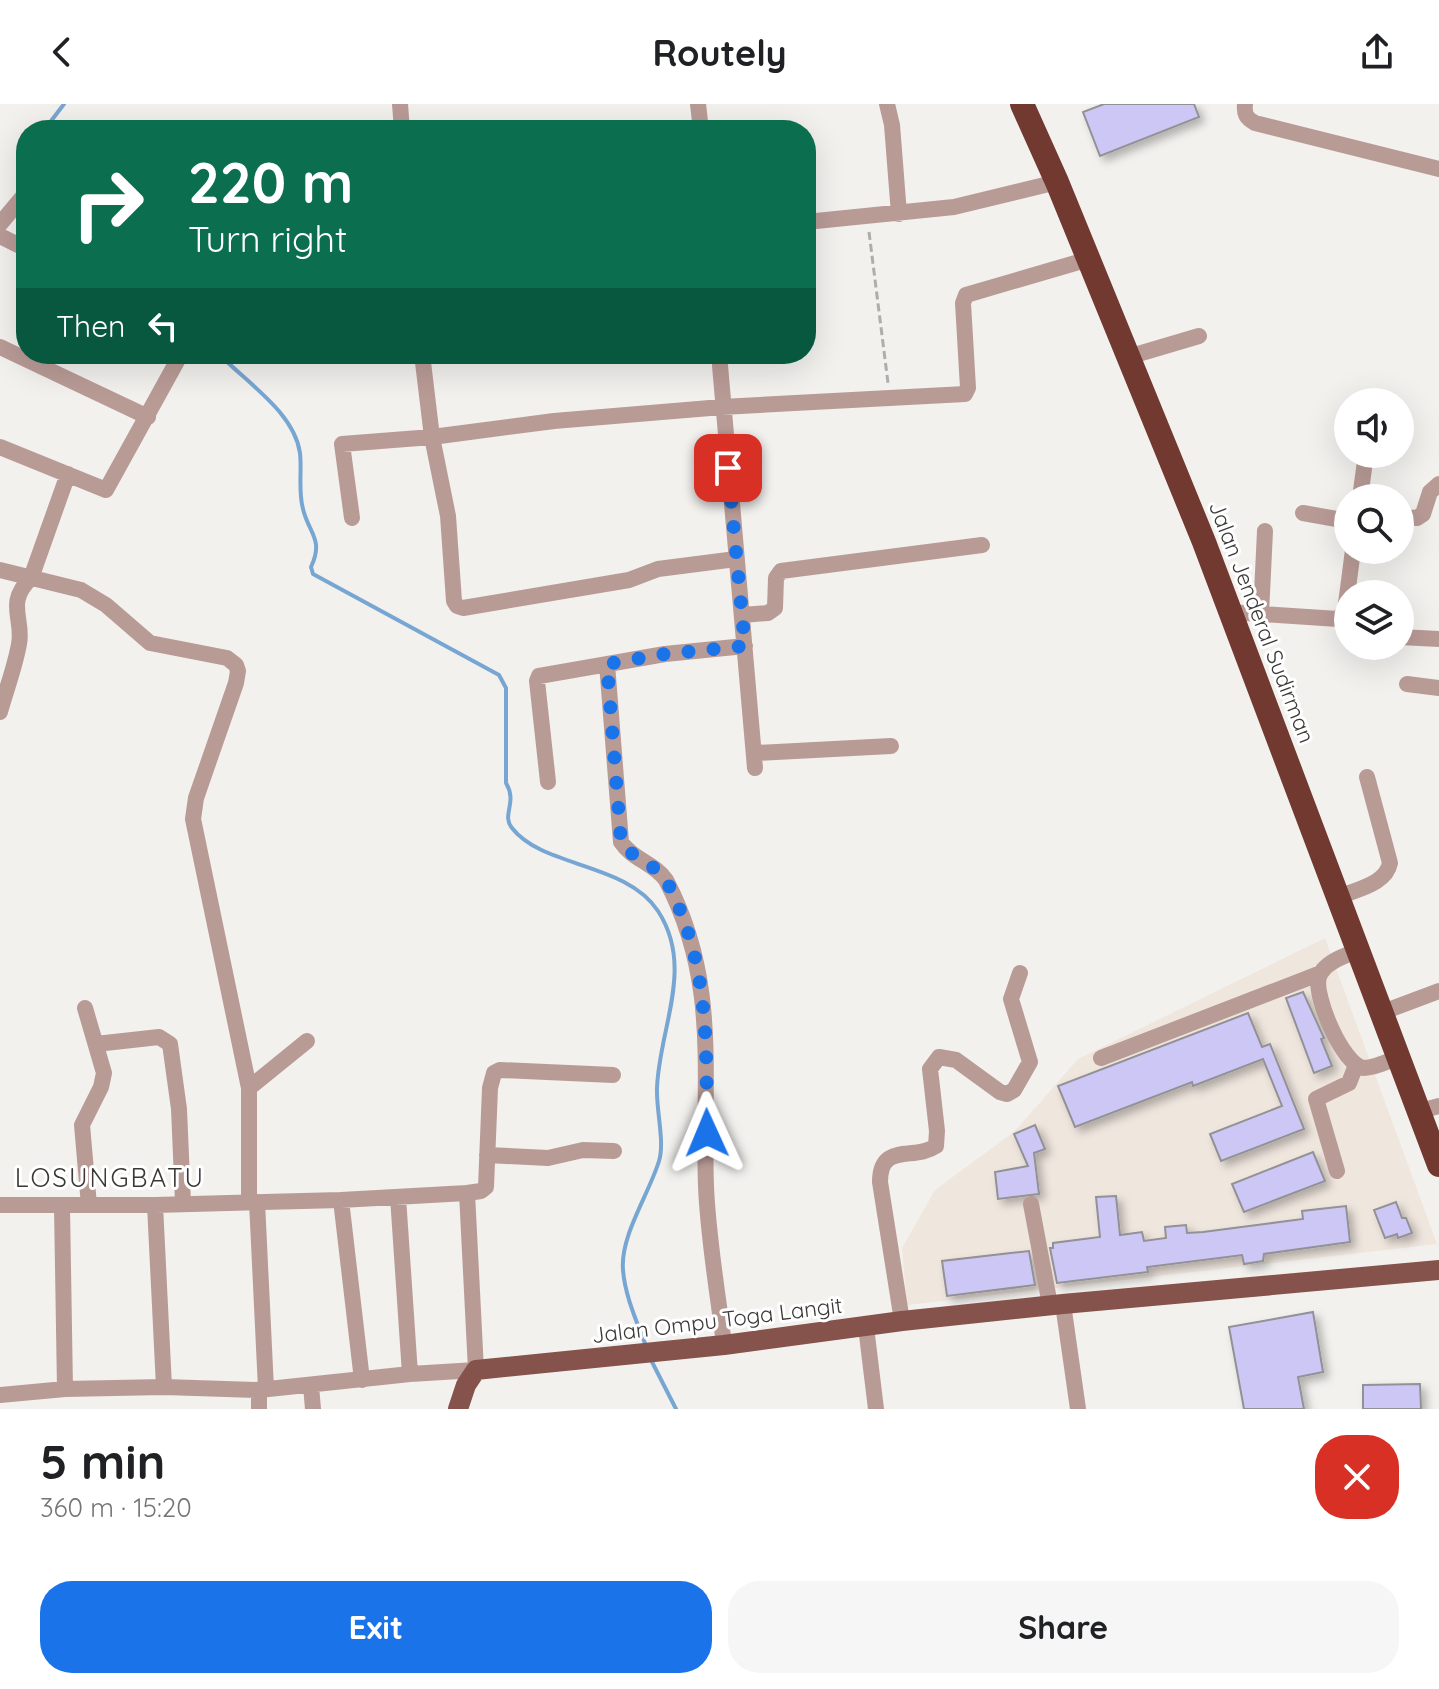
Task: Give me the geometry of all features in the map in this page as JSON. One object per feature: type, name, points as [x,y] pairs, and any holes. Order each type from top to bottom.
[{"type":"highway","name":"Jalan Jenderal Sudirman","points":[[1022,104],[1089,259],[1230,612],[1399,1057],[1429,1109],[1439,1165]]},
{"type":"main road","name":"Jalan Ompu Toga Langit","points":[[476,1370],[724,1345],[1056,1304],[1439,1270]]},
{"type":"main road","points":[[458,1409],[466,1385],[476,1370]]},
{"type":"street","points":[[887,104],[892,125],[899,214]]},
{"type":"street","points":[[1245,104],[1244,112],[1255,123],[1439,169]]},
{"type":"street","points":[[816,221],[954,207],[1057,182]]},
{"type":"street","points":[[0,224],[16,205]]},
{"type":"street","points":[[352,518],[342,444],[722,407],[948,397],[966,393],[963,303],[966,295],[1089,259]]},
{"type":"street","points":[[1128,357],[1199,336]]},
{"type":"street","points":[[36,364],[148,417]]},
{"type":"street","points":[[0,447],[106,490],[148,417],[170,364]]},
{"type":"street","points":[[423,364],[432,437],[448,516],[454,601],[459,608],[629,580],[658,569],[736,559]]},
{"type":"street","points":[[720,364],[755,761],[891,746]]},
{"type":"street","points":[[0,712],[20,641],[16,612],[22,588],[31,578],[68,474]]},
{"type":"street","points":[[1414,517],[1421,517],[1428,508],[1432,488],[1439,484]]},
{"type":"street","points":[[1303,513],[1334,519]]},
{"type":"street","points":[[1261,614],[1265,531]]},
{"type":"street","points":[[742,615],[768,613],[775,608],[776,582],[781,571],[982,545]]},
{"type":"street","points":[[1230,612],[1338,619],[1345,611],[1351,564]]},
{"type":"street","points":[[0,570],[88,593],[150,643],[221,657],[236,665],[238,671],[196,798],[193,819],[249,1088],[263,1390],[259,1409]]},
{"type":"street","points":[[1331,620],[1334,623]]},
{"type":"street","points":[[1414,638],[1439,639]]},
{"type":"street","points":[[548,782],[537,678],[543,674],[665,654],[745,646]]},
{"type":"street","points":[[607,664],[621,842],[625,849],[659,870],[666,880],[693,947],[706,1014],[706,1186],[724,1345]]},
{"type":"street","points":[[1407,684],[1439,688]]},
{"type":"street","points":[[1339,897],[1382,878],[1389,870],[1390,863],[1367,777]]},
{"type":"street","points":[[1101,1058],[1321,973],[1339,958],[1359,950]]},
{"type":"street","points":[[902,1321],[880,1182],[882,1168],[892,1156],[936,1146],[930,1069],[939,1057],[956,1060],[1000,1092],[1007,1094],[1014,1090],[1030,1062],[1011,999],[1020,973]]},
{"type":"street","points":[[1321,973],[1318,987],[1346,1057],[1363,1068],[1399,1057]]},
{"type":"street","points":[[1383,1012],[1439,991]]},
{"type":"street","points":[[85,1008],[103,1078],[82,1125],[89,1205]]},
{"type":"street","points":[[96,1044],[159,1037],[170,1044],[179,1109],[183,1203]]},
{"type":"street","points":[[249,1088],[307,1041]]},
{"type":"street","points":[[1337,1171],[1316,1099],[1349,1083],[1356,1065]]},
{"type":"street","points":[[0,1205],[62,1207],[341,1200],[481,1191],[486,1187],[490,1088],[492,1075],[496,1071],[613,1075]]},
{"type":"street","points":[[487,1155],[548,1158],[583,1150],[614,1151]]},
{"type":"street","points":[[467,1193],[476,1370]]},
{"type":"street","points":[[398,1197],[410,1374]]},
{"type":"street","points":[[341,1200],[362,1380]]},
{"type":"street","points":[[1031,1204],[1078,1409]]},
{"type":"street","points":[[155,1205],[164,1387]]},
{"type":"street","points":[[62,1207],[65,1389]]},
{"type":"street","points":[[866,1327],[876,1409]]},
{"type":"street","name":"Jalan Ompu Toga Langit","points":[[0,1395],[65,1389],[164,1387],[263,1390],[476,1370]]},
{"type":"street","points":[[311,1386],[313,1409]]},
{"type":"path","points":[[868,217],[890,399]]},
{"type":"shaded area","points":[[1325,938],[1437,1244],[907,1305],[902,1248],[935,1190],[1015,1131],[1078,1059]]},
{"type":"building","points":[[1104,104],[1194,104],[1199,117],[1100,156],[1083,112]]},
{"type":"building","points":[[1303,992],[1324,1038],[1321,1039],[1332,1066],[1314,1073],[1286,998]]},
{"type":"building","points":[[1248,1013],[1262,1047],[1270,1044],[1304,1129],[1221,1161],[1210,1134],[1282,1106],[1263,1059],[1193,1086],[1192,1082],[1075,1127],[1058,1086]]},
{"type":"building","points":[[1035,1125],[1045,1149],[1034,1153],[1039,1194],[998,1199],[995,1172],[1028,1166],[1014,1134]]},
{"type":"building","points":[[1313,1152],[1325,1181],[1244,1212],[1232,1184]]},
{"type":"building","points":[[1116,1196],[1120,1235],[1142,1232],[1144,1241],[1166,1238],[1165,1227],[1186,1225],[1187,1233],[1203,1232],[1303,1219],[1302,1211],[1346,1206],[1350,1242],[1264,1254],[1263,1261],[1244,1264],[1242,1255],[1147,1267],[1148,1272],[1057,1283],[1050,1248],[1053,1248],[1053,1243],[1100,1237],[1096,1197]]},
{"type":"building","points":[[1396,1202],[1412,1233],[1385,1238],[1374,1210]]},
{"type":"building","points":[[1029,1251],[1035,1285],[947,1296],[942,1261]]},
{"type":"building","points":[[1313,1312],[1323,1372],[1298,1377],[1304,1409],[1244,1409],[1229,1327]]},
{"type":"building","points":[[1420,1384],[1421,1409],[1363,1409],[1363,1385]]},
{"type":"waterway","points":[[52,120],[64,104]]},
{"type":"waterway","points":[[230,364],[279,411],[296,438],[300,453],[302,502],[316,543],[311,567],[313,574],[499,675],[506,688],[506,783],[510,797],[508,818],[512,828],[543,851],[606,874],[644,895],[658,911],[669,933],[674,954],[674,976],[657,1088],[661,1153],[630,1229],[623,1257],[626,1289],[646,1346]]},
{"type":"waterway","points":[[650,1358],[676,1409]]},
{"type":"district","name":"LOSUNGBATU","points":[[110,1177]]},
{"type":"route","points":[[707,1133],[706,1014],[693,947],[666,880],[659,870],[625,849],[621,842],[607,664],[665,654],[745,646],[728,468]]}]
